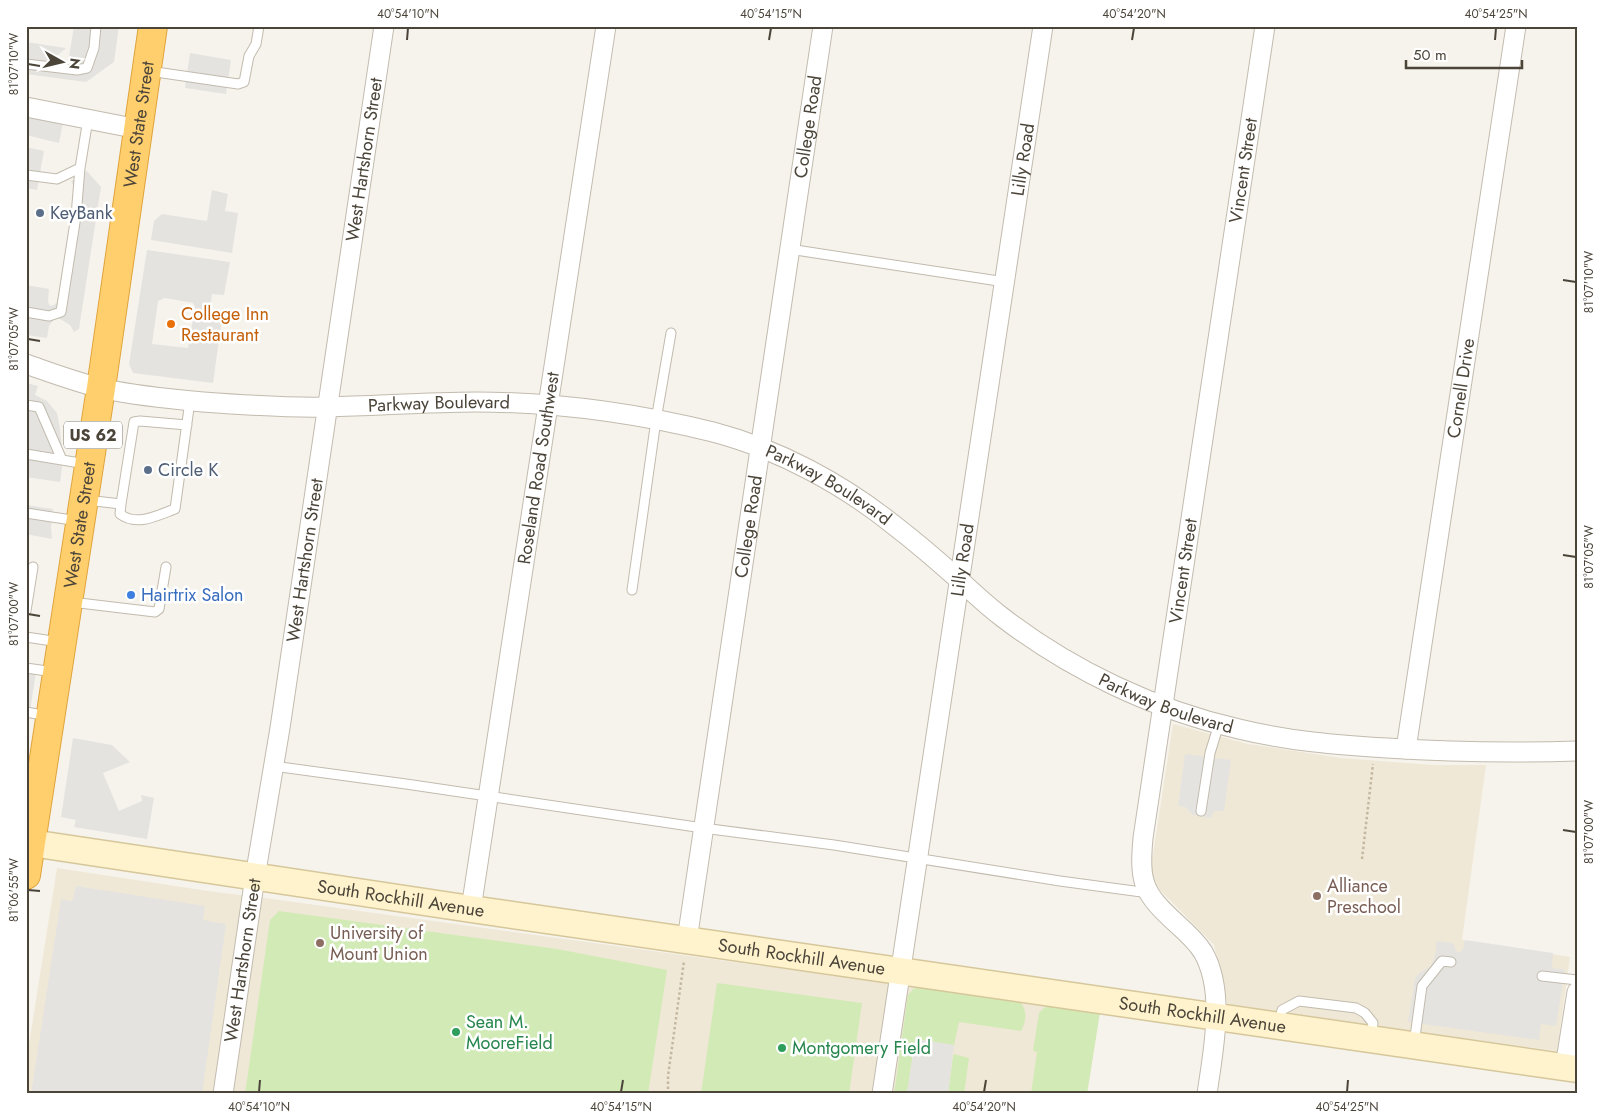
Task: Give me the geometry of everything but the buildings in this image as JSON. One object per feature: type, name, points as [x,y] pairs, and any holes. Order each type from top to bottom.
[{"type":"highway","name":"West State Street","points":[[26,875],[39,764],[38,714],[57,672],[101,388],[153,26]]},
{"type":"street","name":"West Hartshorn Street","points":[[223,1094],[384,26]]},
{"type":"street","name":"Roseland Road Southwest","points":[[472,909],[606,26]]},
{"type":"street","name":"College Road","points":[[687,940],[823,26]]},
{"type":"street","name":"Lilly Road","points":[[882,1094],[1044,26]]},
{"type":"street","name":"Vincent Street","points":[[1207,1094],[1217,1017],[1212,976],[1203,953],[1196,943],[1162,910],[1149,893],[1142,875],[1141,862],[1143,838],[1265,26]]},
{"type":"street","name":"Cornell Drive","points":[[1406,749],[1516,26]]},
{"type":"street","points":[[26,107],[138,129]]},
{"type":"street","name":"Parkway Boulevard","points":[[26,364],[101,388],[129,394],[190,401],[288,407],[474,402],[548,405],[614,412],[718,434],[785,458],[814,472],[896,526],[1004,619],[1053,652],[1094,675],[1163,706],[1219,724],[1270,736],[1297,740],[1406,749],[1491,752],[1577,751]]},
{"type":"street","name":"South Rockhill Avenue","points":[[29,842],[472,909],[1571,1068]]},
{"type":"street","points":[[1571,1068],[1577,992]]},
{"type":"lane","points":[[26,64],[78,70],[87,68],[94,48],[96,26]]},
{"type":"lane","points":[[146,71],[228,83],[238,84],[244,82],[250,56],[256,44],[259,26]]},
{"type":"lane","points":[[26,312],[49,316],[61,312],[76,216],[80,168],[88,119]]},
{"type":"lane","points":[[26,175],[57,179],[80,168]]},
{"type":"lane","points":[[789,250],[1005,282]]},
{"type":"lane","points":[[632,590],[656,420],[671,333]]},
{"type":"lane","points":[[187,425],[140,420],[134,422],[121,504],[120,514],[124,518],[144,520],[175,509],[187,425],[190,401]]},
{"type":"lane","points":[[26,405],[39,407],[62,460]]},
{"type":"lane","points":[[26,454],[89,465]]},
{"type":"lane","points":[[26,513],[82,510],[121,504]]},
{"type":"lane","points":[[26,611],[33,567]]},
{"type":"lane","points":[[68,602],[155,612],[159,609],[166,568]]},
{"type":"lane","points":[[26,637],[62,642]]},
{"type":"lane","points":[[26,668],[57,672]]},
{"type":"lane","points":[[1201,811],[1210,753],[1219,724]]},
{"type":"lane","points":[[273,766],[834,845],[1149,893]]},
{"type":"lane","points":[[1414,1045],[1422,986],[1442,960],[1451,962]]},
{"type":"lane","points":[[1542,976],[1577,980]]},
{"type":"path","points":[[1362,859],[1375,747]]},
{"type":"path","points":[[668,1094],[668,1076],[687,940]]},
{"type":"shaded area","points":[[74,26],[119,26],[114,62],[86,82],[26,74],[26,42],[66,48],[53,59],[54,61],[79,64],[81,59],[69,57]]},
{"type":"shaded area","points":[[190,53],[231,60],[226,94],[185,88]]},
{"type":"shaded area","points":[[26,113],[63,123],[59,143],[26,135]]},
{"type":"shaded area","points":[[26,147],[44,151],[37,190],[26,188]]},
{"type":"shaded area","points":[[87,171],[101,187],[79,329],[74,332],[70,325],[60,319],[54,319],[49,326],[47,338],[26,335],[26,285],[49,289],[48,302],[50,306],[57,302],[73,201],[74,187],[71,181]]},
{"type":"shaded area","points":[[212,190],[228,194],[225,211],[238,213],[232,253],[151,240],[154,221],[162,214],[207,221]]},
{"type":"shaded area","points":[[147,250],[230,262],[224,295],[212,294],[210,309],[223,311],[213,383],[133,373],[129,364]],"holes":[[[165,298],[193,303],[195,307],[188,348],[152,344],[158,301]]]},
{"type":"shaded area","points":[[26,383],[38,386],[35,395],[47,401],[57,413],[62,449],[60,482],[26,477]]},
{"type":"shaded area","points":[[26,505],[53,509],[52,539],[26,534]]},
{"type":"shaded area","points":[[26,670],[36,671],[26,739]]},
{"type":"shaded area","name":"Alliance Preschool","points":[[1173,724],[1248,744],[1341,758],[1433,765],[1486,765],[1462,940],[1570,957],[1557,1051],[1228,1006],[1214,945],[1156,886],[1151,867]]},
{"type":"shaded area","points":[[73,738],[112,745],[130,762],[103,773],[119,811],[142,801],[141,795],[154,798],[147,839],[74,827],[76,820],[61,817]]},
{"type":"shaded area","points":[[1185,754],[1231,760],[1224,811],[1213,812],[1211,818],[1193,815],[1185,807],[1178,806]]},
{"type":"shaded area","name":"University of Mount Union","points":[[57,868],[208,891],[1100,1012],[1087,1094],[26,1094],[26,1063]]},
{"type":"shaded area","points":[[76,886],[205,906],[203,920],[226,924],[202,1094],[31,1094],[61,899],[71,901]]},
{"type":"shaded area","points":[[1465,940],[1553,953],[1552,968],[1565,970],[1556,1026],[1541,1024],[1539,1040],[1408,1022],[1415,979],[1418,974],[1431,966],[1435,956],[1437,941],[1453,943],[1456,951],[1459,953],[1463,949]]},
{"type":"shaded area","points":[[915,1039],[954,1045],[948,1094],[907,1094]]},
{"type":"green space","name":"Sean M. MooreField","points":[[279,911],[557,949],[667,970],[648,1094],[245,1094],[270,920]]},
{"type":"green space","name":"Montgomery Field","points":[[717,983],[862,1003],[849,1094],[701,1094]]},
{"type":"green space","points":[[918,987],[1020,1001],[1025,1016],[1023,1027],[1021,1031],[959,1022],[954,1045],[915,1039],[907,1094],[894,1094],[908,995],[913,989]]},
{"type":"green space","points":[[1050,1006],[1100,1012],[1087,1094],[1031,1094],[1037,1052],[1033,1051],[1039,1013],[1044,1008]]},
{"type":"green space","points":[[954,1054],[969,1058],[964,1094],[948,1094]]},
{"type":"place","name":"KeyBank","points":[[40,213]]},
{"type":"place","name":"College Inn Restaurant","points":[[171,324]]},
{"type":"place","name":"Circle K","points":[[148,470]]},
{"type":"place","name":"Hairtrix Salon","points":[[131,595]]},
{"type":"place","name":"Alliance Preschool","points":[[1317,896]]},
{"type":"place","name":"University of Mount Union","points":[[320,943]]},
{"type":"place","name":"Sean M. MooreField","points":[[456,1032]]},
{"type":"place","name":"Montgomery Field","points":[[782,1048]]}]
